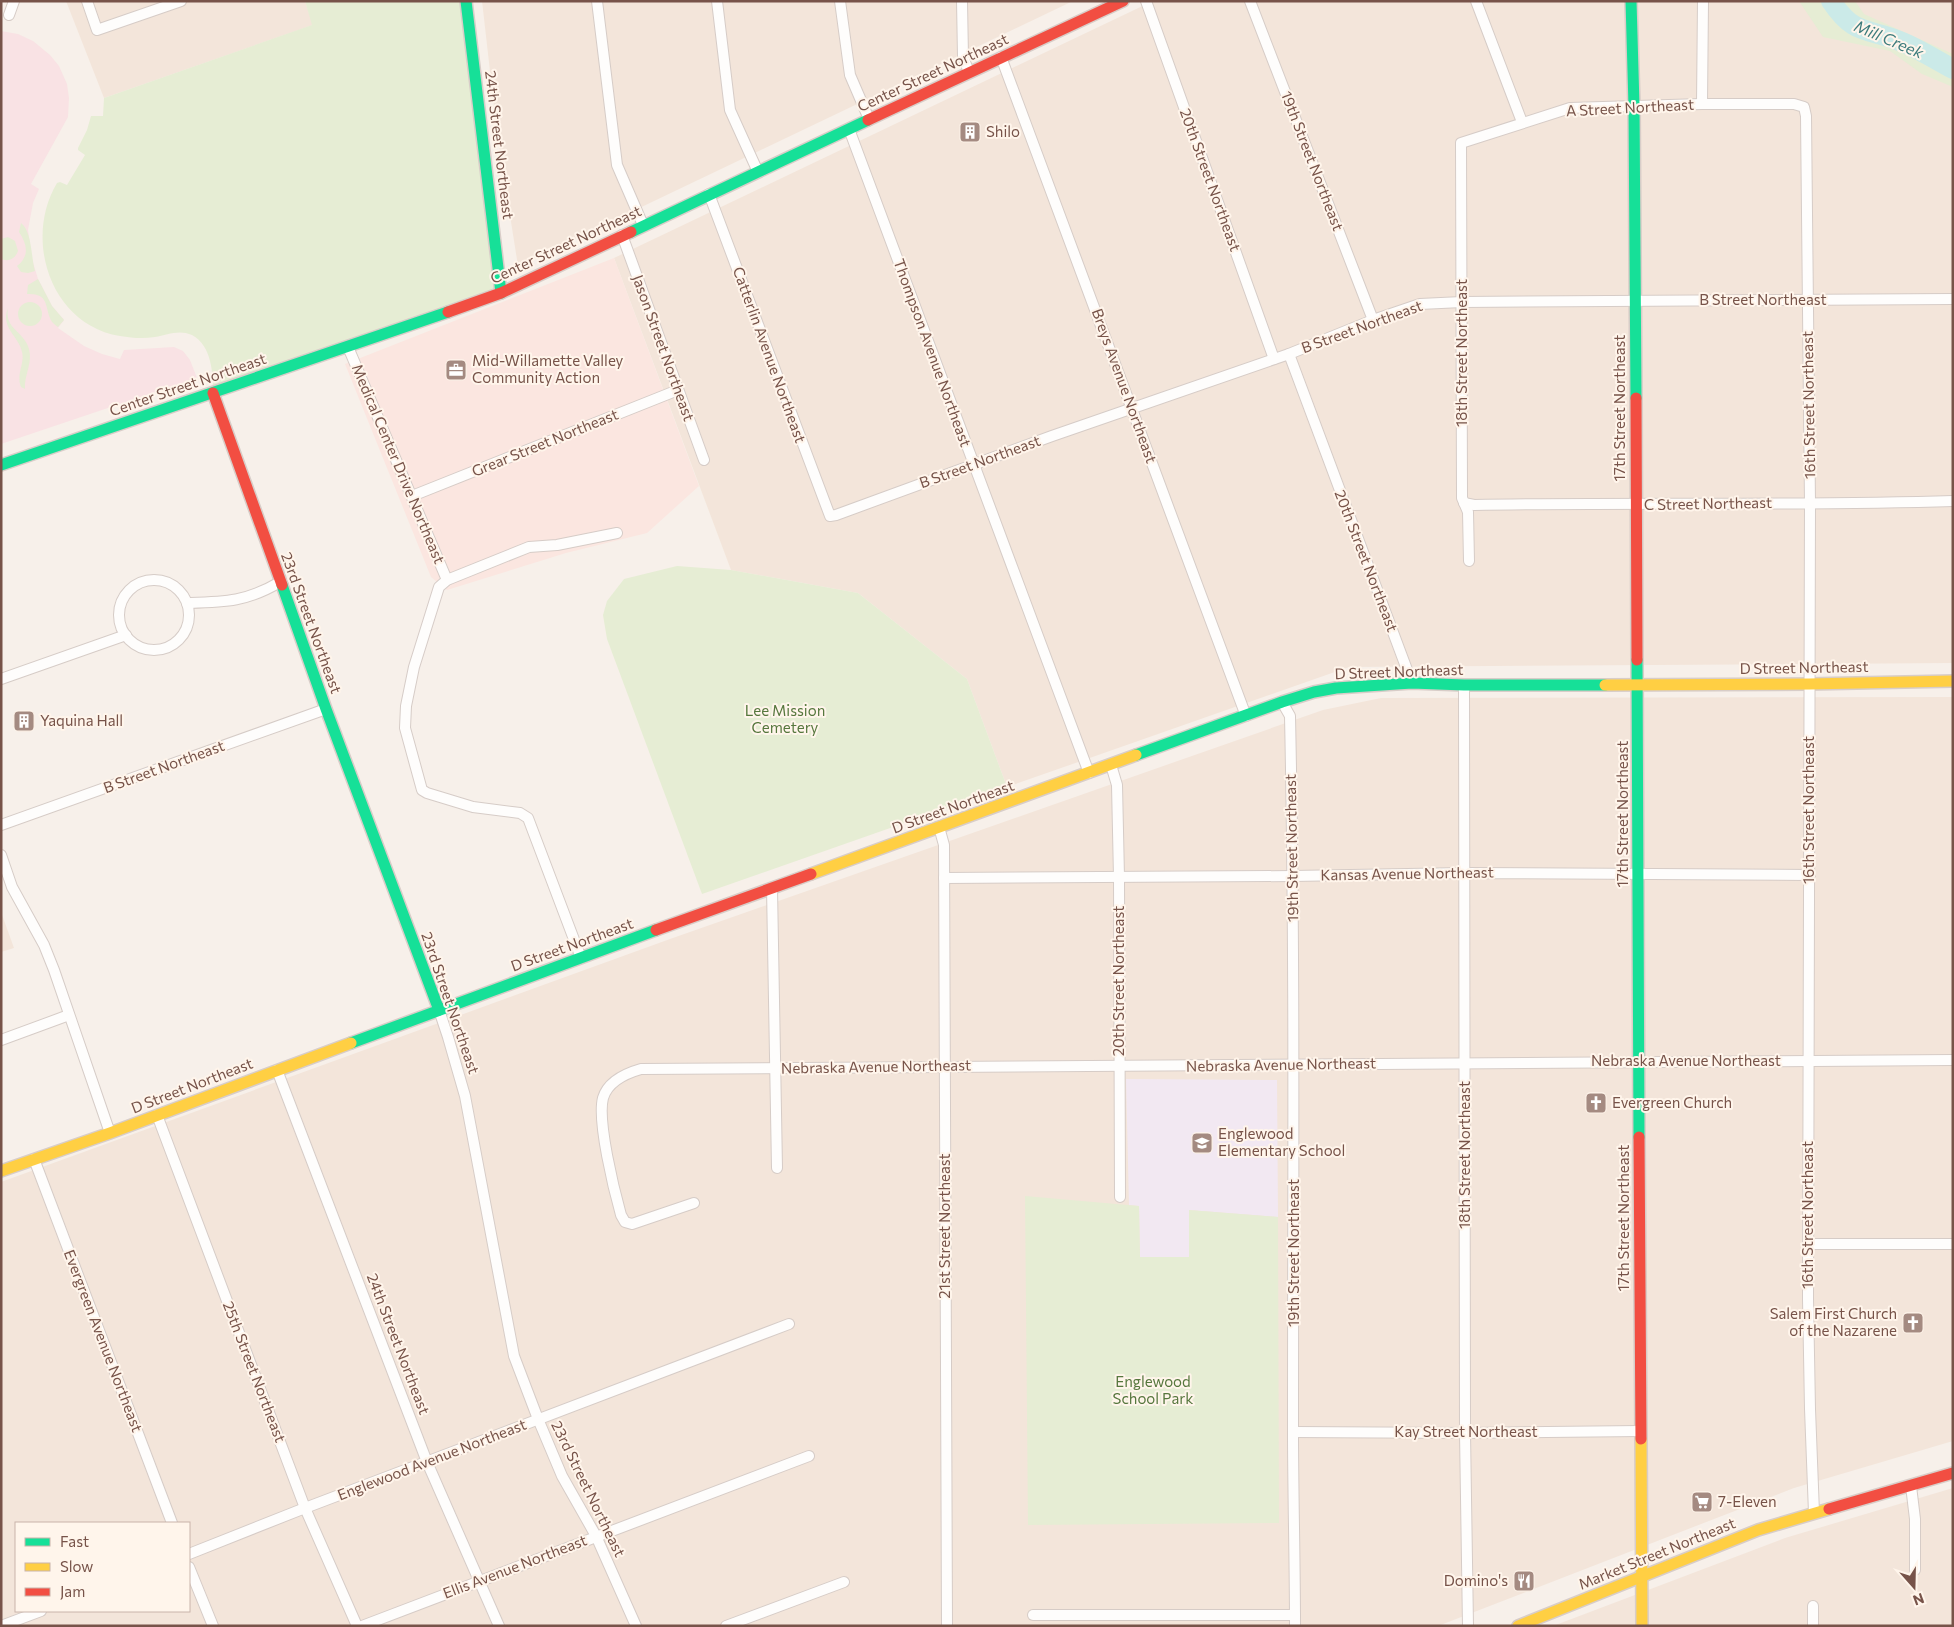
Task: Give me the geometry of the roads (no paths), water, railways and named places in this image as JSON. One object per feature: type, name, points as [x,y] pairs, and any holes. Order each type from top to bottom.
[{"type":"main road","name":"Center Street Northeast","points":[[1,465],[501,293],[1123,1]]},
{"type":"main road","name":"17th Street Northeast","points":[[1631,1],[1634,106],[1642,1626]]},
{"type":"main road","name":"24th Street Northeast","points":[[468,2],[501,293]]},
{"type":"main road","name":"23rd Street Northeast","points":[[213,393],[326,709],[438,1010]]},
{"type":"main road","name":"D Street Northeast","points":[[1,1171],[110,1133],[438,1010],[1282,702],[1325,689],[1412,683],[1464,685],[1809,684],[1953,681]]},
{"type":"main road","name":"Market Street Northeast","points":[[1518,1626],[1758,1530],[1953,1473]]},
{"type":"street","points":[[9,15],[14,1]]},
{"type":"street","points":[[87,1],[97,30],[181,1]]},
{"type":"street","points":[[597,1],[617,166],[643,225]]},
{"type":"street","points":[[717,1],[730,110],[758,172]]},
{"type":"street","points":[[840,1],[850,75],[869,119]]},
{"type":"street","points":[[962,1],[963,57],[969,72]]},
{"type":"street","name":"20th Street Northeast","points":[[1146,1],[1274,359]]},
{"type":"street","name":"19th Street Northeast","points":[[1250,1],[1373,320]]},
{"type":"street","points":[[1476,1],[1522,122]]},
{"type":"street","points":[[1702,104],[1703,1]]},
{"type":"street","name":"Breys Avenue Northeast","points":[[1001,57],[1246,716]]},
{"type":"street","name":"A Street Northeast","points":[[1460,143],[1570,108],[1702,104],[1794,104],[1804,108]]},
{"type":"street","name":"16th Street Northeast","points":[[1804,108],[1806,116],[1810,503],[1808,1244],[1810,1409],[1814,1513]]},
{"type":"street","name":"Thompson Avenue Northeast","points":[[849,129],[1089,773]]},
{"type":"street","name":"18th Street Northeast","points":[[1460,143],[1462,492],[1468,512],[1469,561]]},
{"type":"street","name":"Catterlin Avenue Northeast","points":[[709,194],[830,516]]},
{"type":"street","name":"Jason Street Northeast","points":[[622,235],[704,460]]},
{"type":"street","name":"B Street Northeast","points":[[830,516],[1289,354],[1373,320],[1420,304],[1635,300],[1953,299]]},
{"type":"street","name":"Medical Center Drive Northeast","points":[[348,347],[447,580],[439,587],[414,667],[406,706],[405,728],[420,785],[427,793],[473,807],[520,812],[528,818],[581,958]]},
{"type":"street","name":"20th Street Northeast","points":[[1289,354],[1412,683]]},
{"type":"street","name":"Grear Street Northeast","points":[[412,496],[678,390]]},
{"type":"street","name":"C Street Northeast","points":[[1464,502],[1474,505],[1635,505],[1953,501]]},
{"type":"street","points":[[447,580],[529,547],[557,545],[617,533]]},
{"type":"street","points":[[153,581],[163,582],[173,586],[182,594],[187,603],[188,625],[183,635],[175,643],[165,648],[154,650],[143,648],[133,643],[126,635],[121,625],[120,614],[127,594],[134,587],[153,581]]},
{"type":"street","points":[[187,603],[236,601],[258,594],[280,582]]},
{"type":"street","points":[[1,679],[126,635]]},
{"type":"street","name":"18th Street Northeast","points":[[1464,685],[1465,1433],[1468,1626]]},
{"type":"street","name":"19th Street Northeast","points":[[1282,702],[1290,716],[1293,876],[1295,1626]]},
{"type":"street","name":"B Street Northeast","points":[[1,825],[326,709]]},
{"type":"street","name":"20th Street Northeast","points":[[1111,765],[1117,785],[1119,877],[1120,1197]]},
{"type":"street","name":"21st Street Northeast","points":[[939,827],[944,845],[947,1626]]},
{"type":"street","points":[[1,855],[12,887],[44,945],[110,1133]]},
{"type":"street","name":"Kansas Avenue Northeast","points":[[944,878],[1465,873],[1810,875]]},
{"type":"street","points":[[772,888],[777,1168]]},
{"type":"street","name":"23rd Street Northeast","points":[[438,1010],[465,1096],[511,1343],[521,1376],[562,1476],[596,1536],[636,1626]]},
{"type":"street","points":[[1,1040],[69,1015]]},
{"type":"street","name":"Nebraska Avenue Northeast","points":[[694,1202],[632,1224],[625,1222],[621,1216],[603,1129],[603,1096],[613,1083],[626,1073],[641,1069],[944,1066],[1953,1060]]},
{"type":"street","name":"24th Street Northeast","points":[[277,1070],[427,1462],[499,1626]]},
{"type":"street","name":"25th Street Northeast","points":[[158,1115],[306,1508],[357,1626]]},
{"type":"street","name":"Evergreen Avenue Northeast","points":[[34,1159],[172,1522]]},
{"type":"street","points":[[1808,1244],[1953,1244]]},
{"type":"street","name":"Englewood Avenue Northeast","points":[[190,1554],[789,1324]]},
{"type":"street","name":"Kay Street Northeast","points":[[1293,1432],[1640,1431]]},
{"type":"street","name":"Ellis Avenue Northeast","points":[[362,1626],[809,1456]]},
{"type":"street","points":[[1911,1486],[1915,1519],[1915,1570]]},
{"type":"street","points":[[190,1569],[214,1626]]},
{"type":"street","points":[[726,1626],[844,1582]]},
{"type":"street","points":[[1813,1606],[1813,1626]]},
{"type":"street","points":[[1,1626],[38,1612]]},
{"type":"street","points":[[1034,1615],[1295,1615]]},
{"type":"waterway","name":"Mill Creek","points":[[1831,1],[1847,20],[1855,26],[1890,37],[1921,51],[1953,69]]},
{"type":"place","name":"Shilo","points":[[970,132]]},
{"type":"place","name":"Mid-Willamette Valley Community Action","points":[[456,370]]},
{"type":"place","name":"Yaquina Hall","points":[[24,721]]},
{"type":"place","name":"Evergreen Church","points":[[1596,1103]]},
{"type":"place","name":"Englewood Elementary School","points":[[1202,1143]]},
{"type":"place","name":"Salem First Church of the Nazarene","points":[[1913,1323]]},
{"type":"place","name":"7-Eleven","points":[[1702,1502]]},
{"type":"place","name":"Domino's","points":[[1524,1581]]},
{"type":"park label","name":"Lee Mission Cemetery","points":[[785,720]]},
{"type":"park label","name":"Englewood School Park","points":[[1153,1390]]}]
